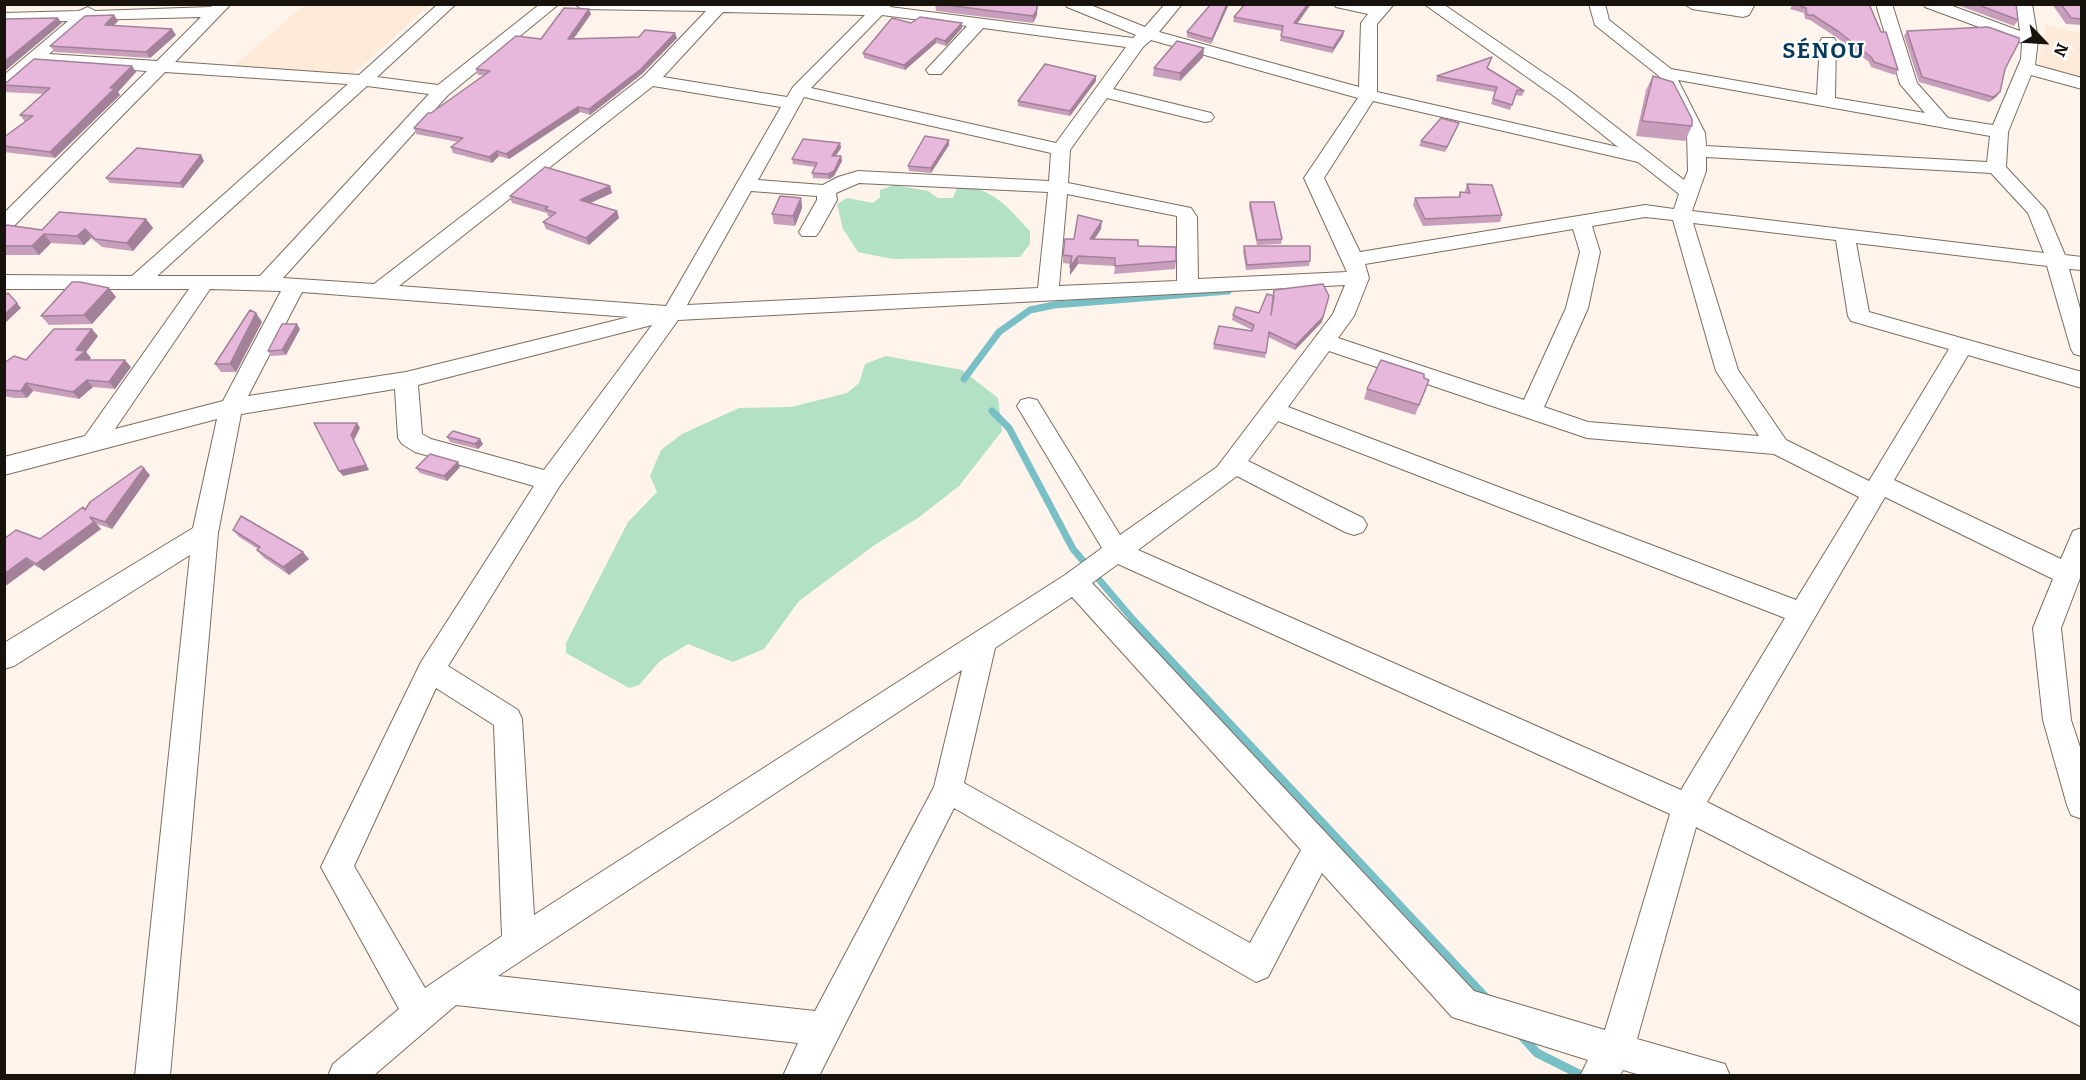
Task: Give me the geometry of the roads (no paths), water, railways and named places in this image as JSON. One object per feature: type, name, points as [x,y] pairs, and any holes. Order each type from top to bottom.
[{"type":"street","points":[[4,84],[97,4]]},
{"type":"street","points":[[137,283],[448,4]]},
{"type":"street","points":[[266,283],[441,91],[551,4]]},
{"type":"street","points":[[582,4],[880,7],[979,22],[1143,38],[1368,95],[1644,158]]},
{"type":"street","points":[[1073,4],[1143,38]]},
{"type":"street","points":[[1048,294],[1061,150],[1143,38],[1174,4]]},
{"type":"street","points":[[1342,4],[1383,8]]},
{"type":"street","points":[[1432,4],[1564,95],[1689,192]]},
{"type":"street","points":[[1597,4],[1601,22],[1666,73],[1696,133],[1697,171],[1681,215],[1727,371],[1778,446]]},
{"type":"street","points":[[1692,4],[1743,12],[1748,4]]},
{"type":"street","points":[[1884,4],[1909,84],[1942,122]]},
{"type":"street","points":[[1931,4],[2030,40]]},
{"type":"street","points":[[1996,168],[1999,132],[2029,59],[2030,40],[2024,4]]},
{"type":"street","points":[[379,291],[650,80],[713,6]]},
{"type":"street","points":[[420,1013],[337,867],[431,670],[550,481],[672,313],[796,97],[880,7]]},
{"type":"street","points":[[4,18],[219,8]]},
{"type":"street","points":[[4,225],[219,8]]},
{"type":"street","points":[[345,1076],[451,988],[1074,582],[1226,473],[1343,316],[1356,269],[1314,178],[1368,95],[1369,23],[1383,8]]},
{"type":"street","points":[[935,70],[979,22]]},
{"type":"street","points":[[1826,102],[1828,42]]},
{"type":"street","points":[[34,58],[363,80],[441,91]]},
{"type":"street","points":[[2025,68],[2082,84]]},
{"type":"street","points":[[1666,73],[1999,132]]},
{"type":"street","points":[[650,80],[796,97],[1061,150]]},
{"type":"street","points":[[1102,92],[1205,117]]},
{"type":"street","points":[[1696,151],[1996,168],[2039,214],[2057,261],[2072,326],[2082,349]]},
{"type":"street","points":[[746,185],[826,191],[844,181],[858,177],[1058,187],[1184,212],[1187,217],[1188,287]]},
{"type":"street","points":[[809,232],[827,200],[826,191]]},
{"type":"street","points":[[4,282],[266,283],[672,313],[1188,287],[1356,269],[1581,222],[1645,211],[2082,264]]},
{"type":"street","points":[[1530,411],[1577,308],[1590,252],[1581,222]]},
{"type":"street","points":[[1845,235],[1858,316],[2082,380]]},
{"type":"street","points":[[93,443],[204,283]]},
{"type":"street","points":[[152,1076],[205,533],[231,407],[295,285]]},
{"type":"street","points":[[6,467],[231,407],[406,380],[672,313]]},
{"type":"street","points":[[1324,341],[1587,430],[1778,446],[2068,574]]},
{"type":"street","points":[[1607,1063],[1687,807],[1962,346]]},
{"type":"street","points":[[406,380],[410,438],[423,446],[550,481]]},
{"type":"street","points":[[1029,406],[1117,552],[1687,807],[2082,1010]]},
{"type":"street","points":[[1273,410],[1803,614]]},
{"type":"street","points":[[1233,463],[1354,525]]},
{"type":"street","points":[[4,658],[205,533]]},
{"type":"street","points":[[2082,538],[2047,628],[2057,720],[2082,805]]},
{"type":"street","points":[[1074,582],[1464,1005],[1607,1063],[1713,1076]]},
{"type":"street","points":[[800,1076],[948,789],[982,643]]},
{"type":"street","points":[[431,670],[508,719],[519,944]]},
{"type":"street","points":[[948,789],[1256,964],[1319,848]]},
{"type":"street","points":[[451,988],[825,1029]]},
{"type":"waterway","points":[[964,379],[999,332],[1030,310],[1054,305],[1228,291]]},
{"type":"waterway","points":[[992,411],[1009,428],[1073,549],[1135,622]]},
{"type":"waterway","points":[[1133,621],[1487,999]]},
{"type":"waterway","points":[[1518,1032],[1537,1053],[1583,1076]]},
{"type":"district","name":"SÉNOU","points":[[1824,52]]}]
